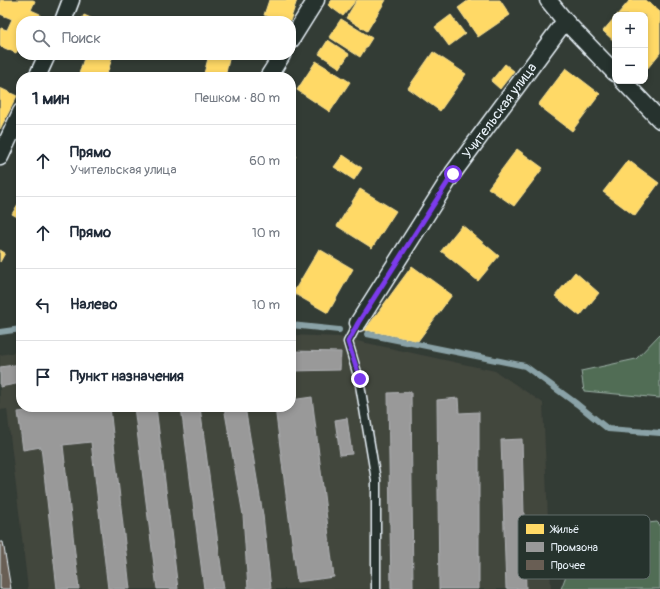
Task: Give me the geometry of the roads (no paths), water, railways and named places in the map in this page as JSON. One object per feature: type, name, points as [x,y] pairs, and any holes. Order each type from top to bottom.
[{"type":"street","points":[[65,16],[71,0]]},
{"type":"street","points":[[296,32],[316,0]]},
{"type":"street","points":[[548,0],[612,70]]},
{"type":"street","name":"Учительская улица","points":[[358,323],[453,174],[566,21]]},
{"type":"street","points":[[40,72],[46,60]]},
{"type":"street","points":[[271,72],[279,60]]},
{"type":"street","points":[[626,84],[660,120]]},
{"type":"street","points":[[0,157],[16,123]]},
{"type":"lane","points":[[358,323],[348,342],[360,379],[376,480],[376,589]]},
{"type":"waterway","points":[[296,326],[339,330]]},
{"type":"waterway","points":[[0,332],[16,330]]},
{"type":"waterway","points":[[367,334],[525,366],[608,429],[660,433]]}]
